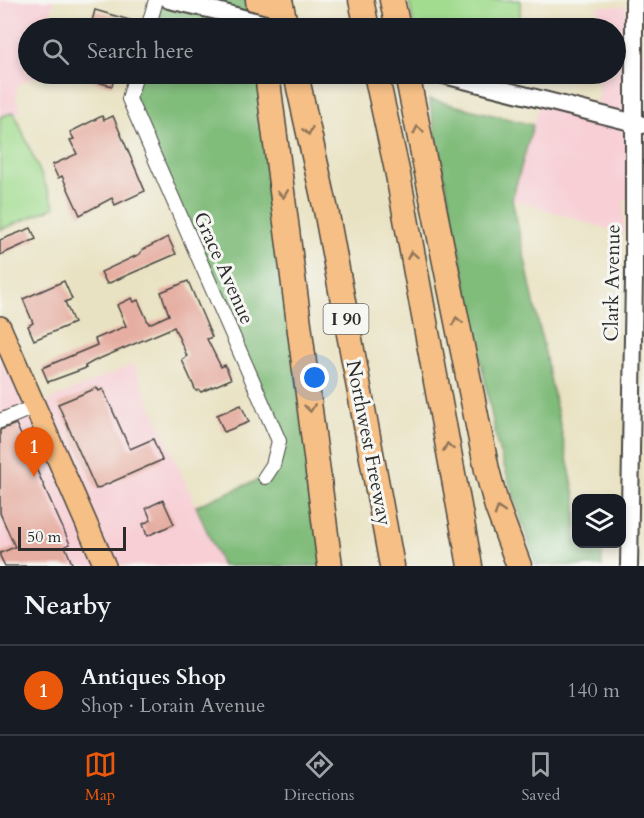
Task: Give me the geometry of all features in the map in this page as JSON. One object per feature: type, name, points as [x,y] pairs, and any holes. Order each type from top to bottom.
[{"type":"highway","points":[[258,0],[261,18]]},
{"type":"highway","points":[[280,0],[284,18]]},
{"type":"highway","points":[[361,0],[365,18]]},
{"type":"highway","points":[[392,0],[396,18]]},
{"type":"highway","points":[[268,84],[330,566]]},
{"type":"highway","name":"Northwest Freeway","points":[[298,84],[327,215],[392,566]]},
{"type":"highway","points":[[378,84],[400,187],[470,566]]},
{"type":"highway","points":[[409,84],[487,470],[508,540],[519,566]]},
{"type":"main road","points":[[0,327],[105,566]]},
{"type":"street","points":[[151,18],[156,0]]},
{"type":"street","points":[[169,0],[243,18]]},
{"type":"street","name":"Clark Avenue","points":[[629,566],[639,124],[634,0]]},
{"type":"street","name":"Grace Avenue","points":[[133,84],[129,99],[279,441],[273,465],[265,477]]},
{"type":"street","points":[[480,84],[639,124]]},
{"type":"street","points":[[0,421],[36,406]]},
{"type":"shaded area","points":[[0,0],[54,0],[50,18],[18,18],[18,84],[20,84],[17,88],[16,97],[21,111],[0,119]]},
{"type":"shaded area","points":[[598,6],[626,6],[626,18],[598,18]]},
{"type":"shaded area","points":[[626,51],[644,51],[644,200],[624,200],[624,234],[512,199],[542,93],[598,106],[598,84],[626,84]]},
{"type":"shaded area","points":[[0,327],[36,406],[133,364],[222,566],[0,566]]},
{"type":"green space","points":[[156,0],[258,0],[261,18],[151,18]]},
{"type":"green space","points":[[409,0],[520,0],[520,18],[412,18]]},
{"type":"green space","points":[[133,84],[268,84],[330,566],[222,566],[196,506],[265,477],[279,441],[129,99]]},
{"type":"green space","points":[[429,99],[533,125],[512,199],[575,494],[572,494],[572,548],[602,548],[602,566],[536,565],[498,447]]},
{"type":"green space","points":[[14,112],[55,207],[0,230],[0,117]]},
{"type":"building","points":[[95,10],[123,18],[93,18]]},
{"type":"building","points":[[102,116],[104,120],[113,116],[145,191],[115,205],[112,198],[80,215],[62,176],[58,178],[52,165],[77,154],[70,140],[74,139],[70,132]]},
{"type":"building","points":[[31,228],[36,239],[0,255],[0,240]]},
{"type":"building","points":[[168,237],[176,254],[107,284],[101,272],[140,254],[142,250]]},
{"type":"building","points":[[64,281],[72,299],[65,302],[74,323],[34,340],[28,326],[33,323],[23,299]]},
{"type":"building","points":[[188,281],[212,337],[207,339],[221,367],[225,365],[231,379],[201,392],[196,391],[182,360],[187,356],[174,327],[94,361],[85,366],[86,368],[48,382],[42,368],[97,345],[95,339],[126,326],[117,305],[132,298],[134,302],[138,300],[149,324],[169,315],[161,292]]},
{"type":"building","points":[[97,388],[99,391],[103,389],[130,449],[153,439],[162,460],[96,489],[58,404]]},
{"type":"building","points":[[241,405],[249,422],[224,432],[217,415]]},
{"type":"building","points":[[16,424],[70,544],[65,546],[73,566],[5,566],[0,556],[0,553],[15,547],[0,513],[0,430]]},
{"type":"building","points":[[163,500],[174,524],[147,536],[143,524],[151,520],[146,508]]},
{"type":"place","name":"Antiques Shop","points":[[34,477]]}]
